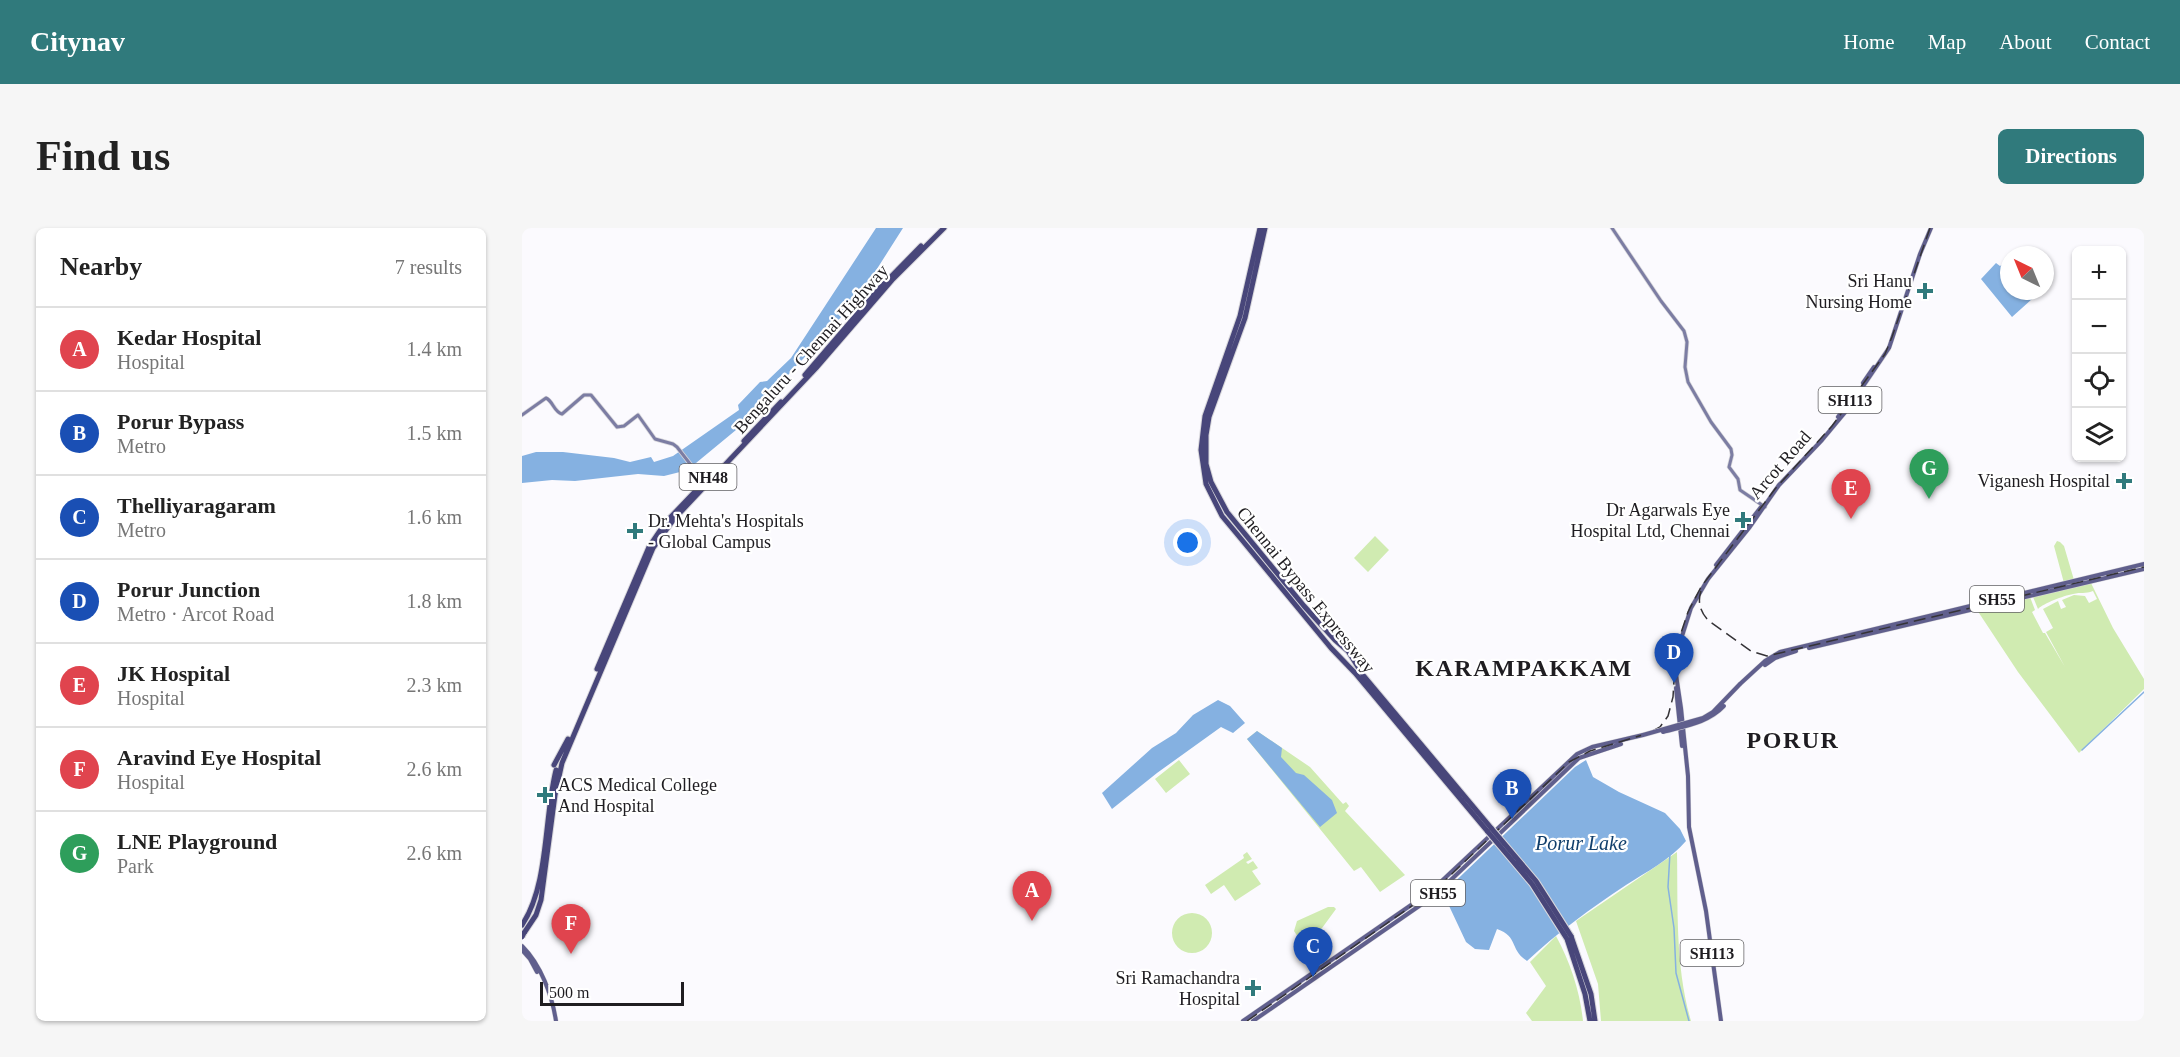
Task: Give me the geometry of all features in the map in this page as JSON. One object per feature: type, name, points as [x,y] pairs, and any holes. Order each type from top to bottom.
[{"type":"highway","name":"Bengaluru - Chennai Highway","points":[[556,777],[646,561],[664,531],[828,349],[884,283],[939,228]]},
{"type":"highway","name":"Bengaluru - Chennai Highway","points":[[556,777],[568,739],[646,552],[666,522],[706,485],[796,393],[891,280],[944,228]]},
{"type":"highway","name":"Chennai Bypass Expressway","points":[[1242,317],[1260,228]]},
{"type":"highway","name":"Chennai Bypass Expressway","points":[[1265,228],[1239,329],[1215,400],[1206,435],[1206,464],[1211,482],[1227,513],[1335,640],[1359,673],[1490,830],[1569,937]]},
{"type":"highway","name":"Chennai Bypass Expressway","points":[[1239,329],[1211,398],[1201,435],[1202,466],[1206,484],[1222,516],[1329,645],[1359,673]]},
{"type":"highway","points":[[821,353],[828,349]]},
{"type":"highway","points":[[808,371],[810,364]]},
{"type":"highway","points":[[783,405],[790,402]]},
{"type":"highway","points":[[1329,645],[1335,640]]},
{"type":"highway","points":[[554,765],[568,739]]},
{"type":"highway","points":[[556,793],[563,771]]},
{"type":"highway","name":"NH48","points":[[524,934],[536,915],[541,900],[556,793],[556,777]]},
{"type":"highway","name":"NH48","points":[[522,925],[534,904],[556,777]]},
{"type":"highway","points":[[524,934],[536,906],[542,864]]},
{"type":"highway","points":[[1569,937],[1590,1021]]},
{"type":"highway","points":[[1569,937],[1591,994],[1596,1021]]},
{"type":"main road","points":[[1612,228],[1684,331],[1687,342],[1686,376],[1693,392],[1732,450],[1729,467],[1738,479],[1740,489],[1764,505]]},
{"type":"main road","name":"Arcot Road","points":[[1720,1021],[1706,911],[1687,827],[1686,778],[1674,662],[1688,615],[1702,584],[1787,473],[1831,426],[1890,343],[1916,262],[1930,228]]},
{"type":"main road","points":[[522,415],[546,398],[558,413],[562,414],[587,394],[597,400],[617,427],[621,428],[638,415],[655,439],[673,444],[678,449],[706,485]]},
{"type":"main road","points":[[696,472],[710,472]]},
{"type":"main road","name":"SH55","points":[[1243,1021],[1430,892],[1567,761],[1584,750],[1607,746],[1712,717],[1773,655],[2144,564]]},
{"type":"main road","name":"SH55","points":[[2135,568],[2144,568]]},
{"type":"main road","points":[[1664,727],[1666,733]]},
{"type":"main road","name":"SH55","points":[[1253,1021],[1435,895],[1571,765],[1587,754],[1607,746]]},
{"type":"main road","points":[[522,948],[534,965],[548,996],[554,1021]]},
{"type":"green space","points":[[1375,536],[1389,550],[1368,572],[1354,558]]},
{"type":"green space","points":[[2057,541],[2064,546],[2074,580],[2064,583],[2054,546]]},
{"type":"green space","points":[[2091,583],[2113,628],[2144,679],[2144,689],[2079,753],[2018,672],[1977,610],[2030,597],[2035,610],[2032,612],[2065,667],[2046,632],[2053,628],[2043,609],[2058,601],[2061,609],[2066,607],[2062,600],[2074,595],[2085,596],[2089,603],[2097,599],[2093,591],[2076,593],[2054,600],[2038,609],[2033,597]]},
{"type":"green space","points":[[1257,731],[1310,767],[1343,804],[1346,802],[1349,806],[1345,811],[1405,875],[1380,892],[1361,867],[1354,871],[1247,739]]},
{"type":"green space","points":[[1179,760],[1190,774],[1166,793],[1155,779]]},
{"type":"green space","points":[[1247,852],[1252,859],[1246,862],[1248,864],[1253,861],[1258,868],[1252,871],[1261,884],[1235,901],[1224,885],[1211,894],[1205,885],[1244,858],[1243,855]]},
{"type":"green space","points":[[1677,852],[1680,958],[1691,1021],[1601,1021],[1598,984],[1576,921]]},
{"type":"green space","points":[[1328,907],[1336,909],[1314,939],[1300,940],[1294,931],[1297,921]]},
{"type":"green space","points":[[1192,913],[1206,919],[1212,933],[1206,947],[1192,953],[1178,947],[1172,933],[1178,919]]},
{"type":"green space","points":[[1556,936],[1574,977],[1583,1021],[1532,1021],[1526,1013],[1546,986],[1530,962]]},
{"type":"water","points":[[876,228],[903,228],[861,294],[793,369],[759,411],[696,463],[680,472],[664,476],[638,474],[575,481],[552,480],[522,483],[522,456],[536,452],[563,452],[630,462],[651,457],[654,462],[673,456],[739,410],[738,405],[760,382],[767,381],[791,358]]},
{"type":"water","points":[[1996,263],[2000,266],[2000,300],[2031,300],[2012,317],[1981,279]]},
{"type":"water","points":[[1218,700],[1230,706],[1245,723],[1233,733],[1221,727],[1112,809],[1102,793],[1152,748],[1176,733],[1193,715]]},
{"type":"water","points":[[1257,731],[1282,748],[1281,757],[1296,773],[1304,775],[1332,800],[1337,813],[1320,827],[1247,739]]},
{"type":"water","name":"Porur Lake","points":[[1586,760],[1593,777],[1665,813],[1680,829],[1686,841],[1665,860],[1575,921],[1527,961],[1521,957],[1511,939],[1497,929],[1489,950],[1475,949],[1466,942],[1443,893],[1575,767]]},
{"type":"waterway","points":[[2082,750],[2144,692]]},
{"type":"waterway","points":[[1670,853],[1668,887],[1674,928],[1676,973],[1689,1021]]},
{"type":"railway","points":[[1247,1021],[1436,889],[1569,762],[1590,751],[1649,733],[1660,727],[1668,716],[1673,697],[1676,648],[1688,612],[1701,587],[1775,489],[1832,426],[1885,354],[1930,228]]},
{"type":"railway","points":[[1701,591],[1700,608],[1709,621],[1751,651],[1767,656],[2144,567]]},
{"type":"place","name":"Sri Hanu Nursing Home","points":[[1925,291]]},
{"type":"place","name":"Viganesh Hospital","points":[[2124,481]]},
{"type":"place","name":"LNE Playground","points":[[1929,499]]},
{"type":"place","name":"JK Hospital","points":[[1851,519]]},
{"type":"place","name":"Dr Agarwals Eye Hospital Ltd, Chennai","points":[[1743,520]]},
{"type":"place","name":"Dr. Mehta's Hospitals - Global Campus","points":[[635,531]]},
{"type":"place","name":"Porur Junction","points":[[1674,683]]},
{"type":"place","name":"ACS Medical College And Hospital","points":[[545,795]]},
{"type":"place","name":"Porur Bypass","points":[[1512,819]]},
{"type":"place","name":"Kedar Hospital","points":[[1032,921]]},
{"type":"place","name":"Aravind Eye Hospital","points":[[571,954]]},
{"type":"place","name":"Thelliyaragaram","points":[[1313,977]]},
{"type":"place","name":"Sri Ramachandra Hospital","points":[[1253,988]]},
{"type":"district","name":"KARAMPAKKAM","points":[[1524,668]]},
{"type":"district","name":"PORUR","points":[[1793,740]]}]
